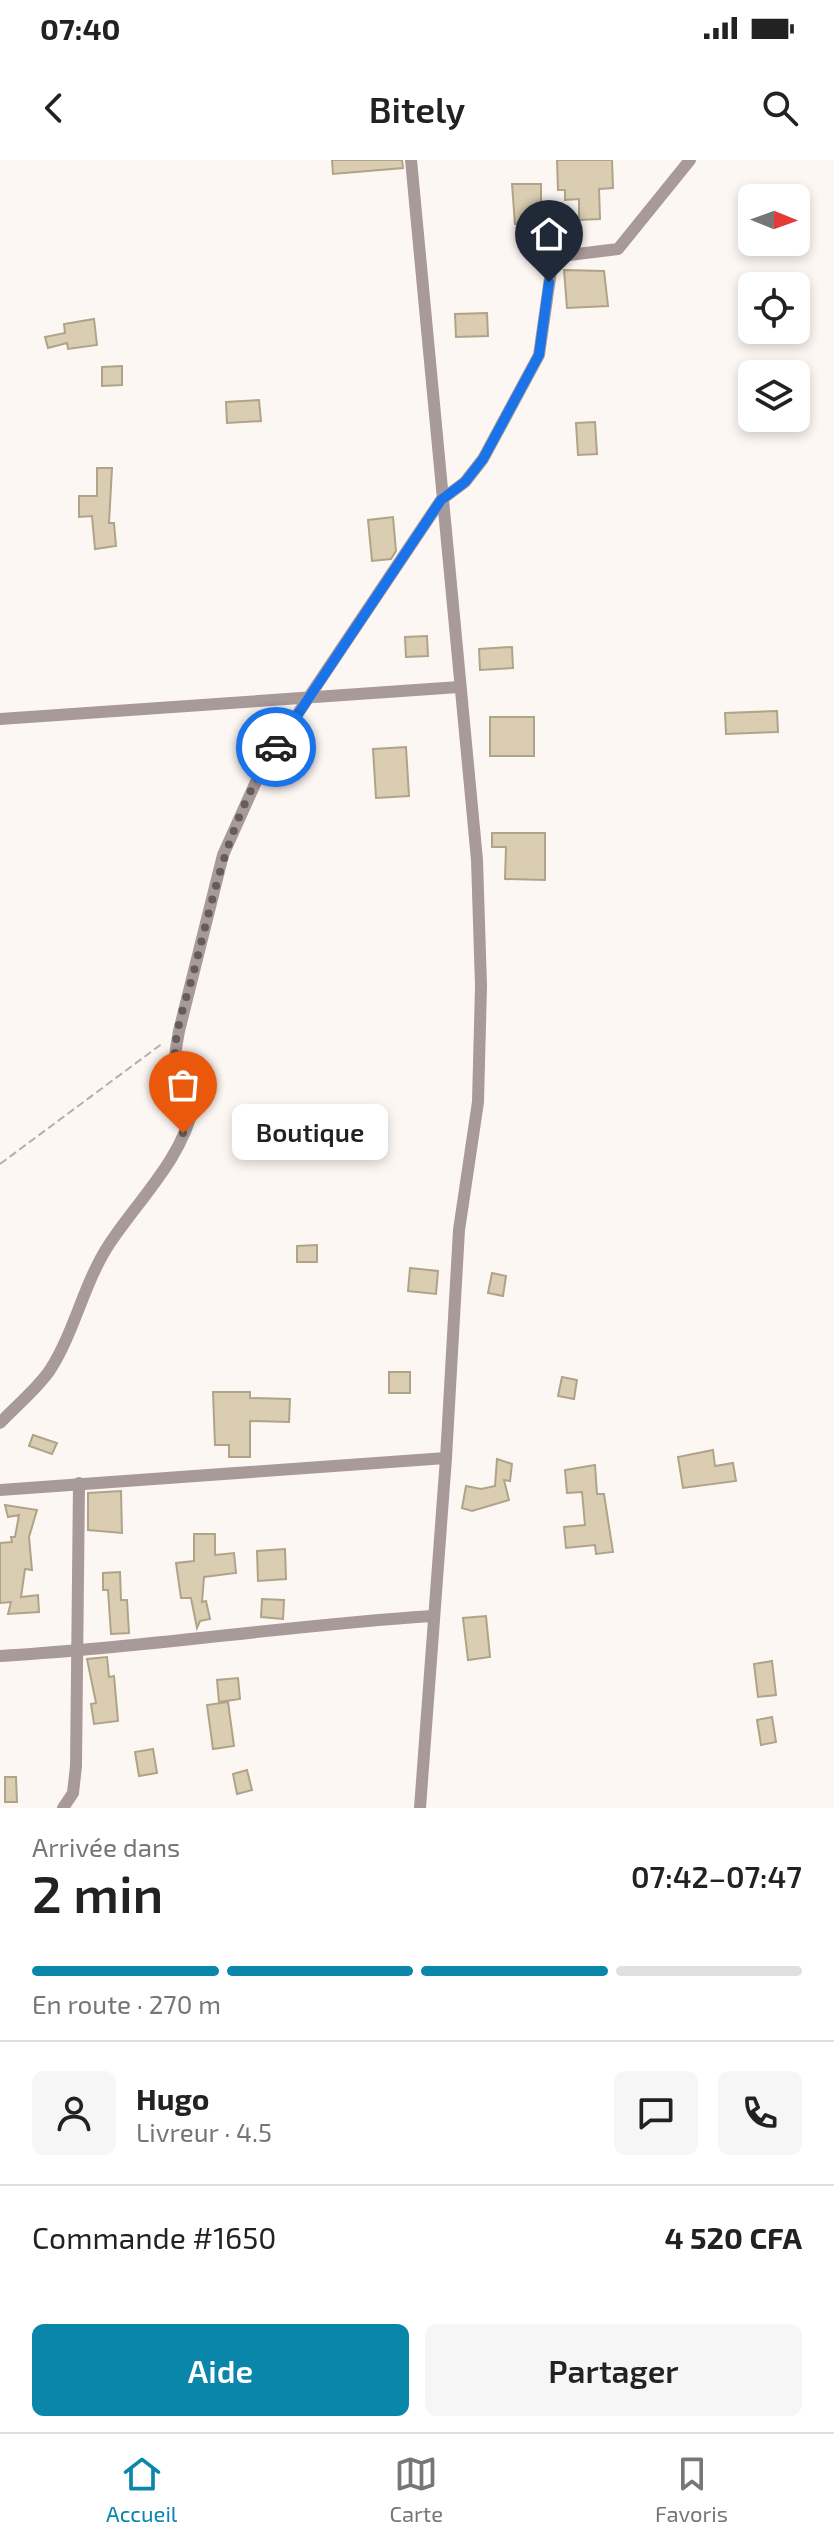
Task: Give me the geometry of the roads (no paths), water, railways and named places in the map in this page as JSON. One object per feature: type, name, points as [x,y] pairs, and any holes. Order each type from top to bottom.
[{"type":"street","points":[[411,160],[477,860],[481,986],[478,1102],[459,1230],[420,1808]]},
{"type":"street","points":[[0,1423],[35,1389],[52,1367],[109,1245],[163,1174],[186,1128],[196,1099],[192,1087],[178,1072],[175,1054],[179,1031],[223,855],[264,764],[441,500],[465,482],[483,459],[539,355],[553,257],[618,249],[690,160]]},
{"type":"street","points":[[0,719],[459,687]]},
{"type":"street","points":[[0,1490],[446,1458]]},
{"type":"street","points":[[63,1808],[73,1793],[76,1766],[79,1483]]},
{"type":"street","points":[[0,1656],[75,1652],[270,1628],[433,1616]]},
{"type":"place","name":"Boutique","points":[[183,1133]]}]
